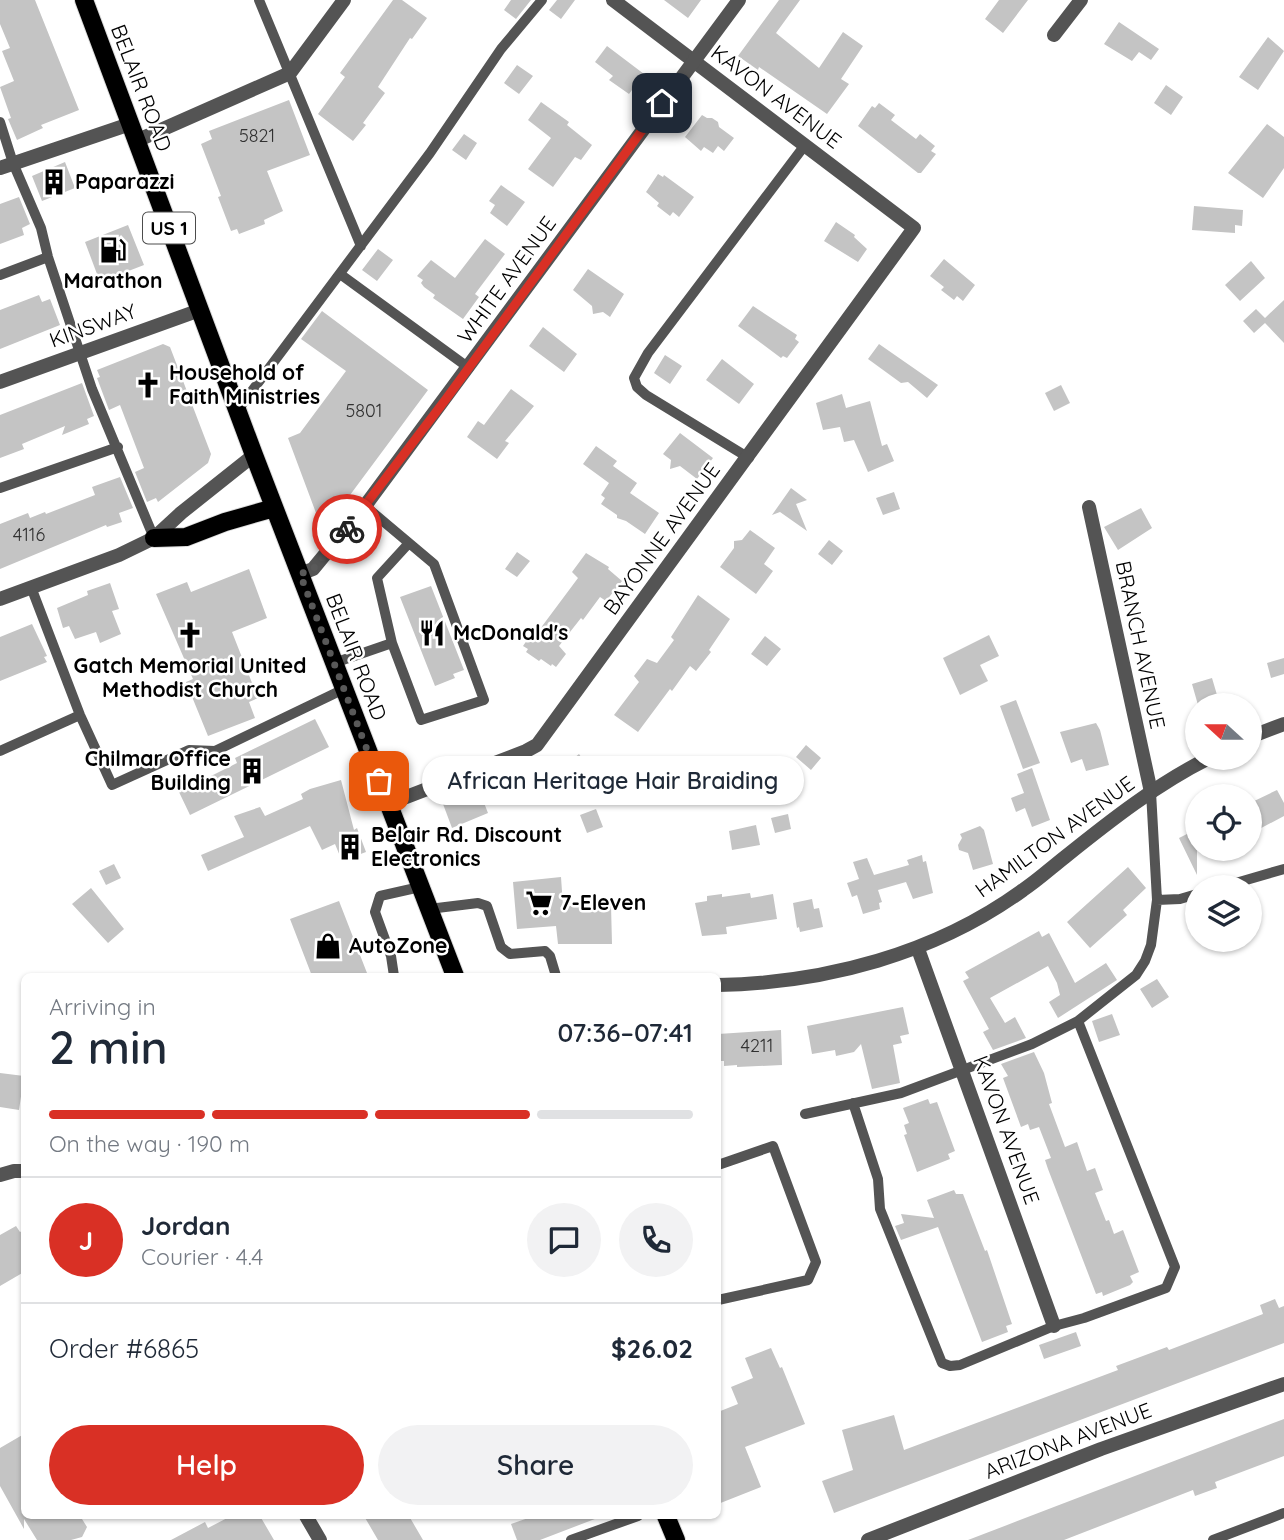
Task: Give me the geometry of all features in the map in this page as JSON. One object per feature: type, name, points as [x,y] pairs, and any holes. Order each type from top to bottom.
[{"type":"main road","name":"BELAIR ROAD","points":[[84,0],[237,411],[454,973]]},
{"type":"main road","points":[[154,538],[186,537],[274,508]]},
{"type":"main road","points":[[667,1519],[676,1540]]},
{"type":"street","points":[[7,166],[133,133],[290,73],[344,0]]},
{"type":"street","name":"KAVON AVENUE","points":[[613,0],[914,228]]},
{"type":"street","name":"WHITE AVENUE","points":[[300,574],[313,569],[365,506],[739,0]]},
{"type":"street","points":[[1054,35],[1080,0]]},
{"type":"street","name":"BAYONNE AVENUE","points":[[388,804],[537,745],[914,228]]},
{"type":"street","name":"KINSWAY","points":[[0,382],[200,310]]},
{"type":"street","points":[[0,599],[119,555],[154,538],[254,455]]},
{"type":"street","name":"BRANCH AVENUE","points":[[1089,507],[1151,792]]},
{"type":"street","points":[[1262,732],[1284,724]]},
{"type":"street","name":"HAMILTON AVENUE","points":[[721,985],[760,984],[810,978],[918,948],[984,915],[1023,890],[1105,825],[1151,792],[1189,770]]},
{"type":"street","name":"KAVON AVENUE","points":[[918,948],[1054,1326]]},
{"type":"street","name":"ARIZONA AVENUE","points":[[868,1540],[1088,1454],[1284,1384]]},
{"type":"street","points":[[308,1519],[320,1540]]},
{"type":"lane","points":[[259,0],[361,246]]},
{"type":"lane","points":[[237,411],[430,153],[501,49],[542,0]]},
{"type":"lane","points":[[0,122],[7,166],[41,228],[92,389],[154,538]]},
{"type":"lane","points":[[748,458],[646,395],[637,387],[634,378],[648,353],[804,145]]},
{"type":"lane","points":[[0,275],[48,257]]},
{"type":"lane","points":[[340,274],[469,368]]},
{"type":"lane","points":[[0,488],[118,447]]},
{"type":"lane","points":[[365,506],[434,564],[484,699],[421,720],[392,643],[377,578],[409,543]]},
{"type":"lane","points":[[30,587],[80,715],[112,785],[189,750],[215,751],[344,689]]},
{"type":"lane","points":[[334,663],[392,643]]},
{"type":"lane","points":[[0,751],[80,715]]},
{"type":"lane","points":[[805,1114],[901,1093],[1032,1044],[1078,1021],[1136,975],[1151,945],[1157,900],[1151,792]]},
{"type":"lane","points":[[1262,875],[1284,869]]},
{"type":"lane","points":[[394,973],[391,956],[375,912],[380,896],[420,887]]},
{"type":"lane","points":[[1157,900],[1185,898]]},
{"type":"lane","points":[[429,909],[478,903],[487,906],[501,947],[510,954],[545,951],[550,956],[555,973]]},
{"type":"lane","points":[[853,1103],[878,1179],[880,1209],[942,1363],[960,1365],[1054,1326],[1166,1288],[1175,1267],[1078,1021]]},
{"type":"lane","points":[[721,1165],[773,1146],[816,1262],[808,1280],[721,1299]]},
{"type":"lane","points":[[1213,1540],[1284,1513]]},
{"type":"lane","points":[[571,1540],[616,1519]]},
{"type":"building","points":[[0,0],[35,0],[79,110],[41,125],[43,128],[17,140],[8,119],[11,118],[0,87],[14,81],[2,51],[10,48],[0,24]]},
{"type":"building","points":[[393,0],[402,0],[427,18],[412,39],[410,38],[378,87],[385,93],[353,141],[318,114],[345,77],[340,73]]},
{"type":"building","points":[[511,0],[531,0],[516,19],[504,10]]},
{"type":"building","points":[[557,0],[575,0],[561,19],[549,10]]},
{"type":"building","points":[[664,0],[701,0],[688,18]]},
{"type":"building","points":[[779,0],[800,0],[776,33],[819,68],[843,32],[863,46],[841,79],[849,84],[827,114],[759,67],[758,70],[738,56]]},
{"type":"building","points":[[999,0],[1028,0],[1003,33],[985,19]]},
{"type":"building","points":[[1119,22],[1159,49],[1151,60],[1139,52],[1132,61],[1104,44]]},
{"type":"building","points":[[1268,37],[1284,51],[1258,90],[1239,77]]},
{"type":"building","points":[[607,46],[644,74],[629,94],[609,80],[613,76],[595,62]]},
{"type":"building","points":[[517,65],[533,76],[519,94],[504,83]]},
{"type":"building","points":[[1166,85],[1183,97],[1171,115],[1154,103]]},
{"type":"building","points":[[289,100],[310,155],[267,171],[283,211],[264,220],[265,224],[239,234],[237,229],[231,231],[201,144],[212,139],[209,131]]},
{"type":"building","points":[[541,102],[569,122],[567,125],[592,145],[581,160],[575,157],[553,187],[528,169],[551,138],[528,120]]},
{"type":"building","points":[[879,103],[895,115],[891,120],[916,139],[920,134],[935,146],[931,151],[936,154],[921,173],[858,126],[872,106],[875,108]]},
{"type":"building","points":[[702,115],[718,122],[719,127],[734,138],[724,151],[718,146],[713,153],[704,147],[701,151],[685,137]]},
{"type":"building","points":[[1267,124],[1284,137],[1284,168],[1263,198],[1228,173]]},
{"type":"building","points":[[464,134],[477,143],[466,160],[452,150]]},
{"type":"building","name":"Paparazzi","points":[[65,162],[75,188],[42,201],[32,176]]},
{"type":"building","points":[[658,174],[663,177],[664,175],[694,197],[679,217],[673,212],[670,216],[657,206],[659,203],[646,192]]},
{"type":"building","points":[[501,185],[525,202],[507,226],[490,213],[495,205],[489,201]]},
{"type":"building","points":[[19,197],[30,224],[22,228],[24,235],[0,244],[0,204]]},
{"type":"building","points":[[1194,206],[1243,210],[1242,226],[1235,225],[1235,233],[1192,230]]},
{"type":"building","points":[[836,222],[855,235],[867,249],[858,262],[824,241]]},
{"type":"building","name":"Marathon","points":[[128,225],[144,265],[100,282],[85,242]]},
{"type":"building","points":[[485,239],[505,254],[475,294],[479,297],[463,319],[433,298],[435,295],[424,287],[421,283],[423,280],[417,276],[431,260],[455,278]]},
{"type":"building","points":[[378,249],[393,260],[377,281],[362,270]]},
{"type":"building","points":[[944,259],[975,285],[963,301],[957,296],[954,300],[941,290],[944,287],[930,276]]},
{"type":"building","points":[[1251,261],[1265,278],[1240,301],[1225,285]]},
{"type":"building","points":[[588,269],[624,294],[610,317],[603,312],[593,314],[592,306],[573,290]]},
{"type":"building","points":[[39,295],[42,302],[50,299],[60,325],[0,349],[0,310]]},
{"type":"building","points":[[1284,300],[1284,343],[1265,323],[1254,333],[1243,321],[1256,309],[1265,318]]},
{"type":"building","points":[[753,306],[797,335],[795,339],[799,342],[787,358],[781,358],[738,326]]},
{"type":"building","points":[[322,311],[428,390],[327,526],[319,521],[288,438],[300,433],[346,371],[301,339]]},
{"type":"building","points":[[543,327],[577,354],[564,372],[529,346]]},
{"type":"building","points":[[163,344],[170,347],[211,454],[208,463],[158,502],[156,498],[147,502],[135,472],[144,468],[120,405],[109,410],[97,378],[100,377],[97,370]]},
{"type":"building","points":[[879,344],[938,385],[927,398],[908,382],[901,383],[868,359]]},
{"type":"building","points":[[665,355],[682,366],[670,384],[654,373]]},
{"type":"building","points":[[722,359],[754,384],[739,404],[706,380]]},
{"type":"building","points":[[82,383],[94,416],[87,419],[89,424],[62,435],[65,426],[22,444],[24,449],[0,458],[0,415]]},
{"type":"building","points":[[1061,385],[1070,403],[1054,411],[1045,393]]},
{"type":"building","points":[[511,389],[534,406],[505,441],[509,443],[497,459],[467,437],[478,421],[484,425]]},
{"type":"building","points":[[842,394],[846,408],[870,401],[882,446],[887,444],[894,461],[868,472],[854,440],[844,442],[840,427],[823,430],[816,403]]},
{"type":"building","points":[[680,433],[713,458],[697,479],[680,466],[670,469],[671,460],[663,454]]},
{"type":"building","points":[[596,446],[617,461],[613,466],[637,483],[630,493],[659,513],[645,534],[617,518],[617,515],[601,504],[605,498],[601,495],[609,483],[583,464]]},
{"type":"building","points":[[120,477],[133,508],[119,513],[122,522],[107,527],[106,525],[0,569],[0,524],[28,513],[30,518],[45,512],[46,514],[95,495],[92,487]]},
{"type":"building","points":[[791,488],[807,500],[796,504],[807,531],[780,512],[772,515]]},
{"type":"building","points":[[894,492],[900,509],[883,515],[876,498]]},
{"type":"building","points":[[1141,508],[1152,528],[1118,550],[1104,527]]},
{"type":"building","points":[[750,530],[775,548],[764,564],[773,571],[756,594],[720,567],[734,548],[734,541],[742,540]]},
{"type":"building","points":[[829,540],[843,551],[832,565],[818,554]]},
{"type":"building","points":[[517,552],[530,561],[517,577],[505,569]]},
{"type":"building","points":[[586,553],[609,567],[622,581],[606,601],[600,597],[583,620],[581,618],[559,646],[566,654],[556,667],[552,664],[551,666],[526,652],[528,649],[523,646],[534,630],[537,633],[578,578],[572,572]]},
{"type":"building","points":[[249,569],[267,618],[232,632],[258,698],[249,702],[255,718],[208,736],[186,682],[193,679],[156,594],[187,582],[191,592]]},
{"type":"building","points":[[110,583],[119,609],[112,611],[121,634],[100,643],[96,632],[75,639],[69,626],[63,628],[57,608],[88,595],[87,591]]},
{"type":"building","name":"McDonald's","points":[[431,586],[464,670],[453,674],[455,678],[435,686],[400,597]]},
{"type":"building","points":[[698,595],[730,619],[709,650],[711,652],[696,671],[690,666],[638,732],[614,715],[639,682],[634,676],[647,659],[657,663],[674,640],[671,637]]},
{"type":"building","points":[[32,624],[47,656],[44,657],[47,662],[0,681],[0,637]]},
{"type":"building","points":[[989,635],[999,656],[980,665],[988,681],[960,695],[943,658]]},
{"type":"building","points":[[765,636],[781,649],[767,666],[751,654]]},
{"type":"building","points":[[1284,658],[1284,674],[1271,678],[1267,663]]},
{"type":"building","points":[[1212,678],[1216,693],[1195,693],[1192,684]]},
{"type":"building","points":[[1016,700],[1040,763],[1023,769],[1000,706]]},
{"type":"building","name":"Chilmar Office Building","points":[[315,719],[329,747],[190,815],[179,792],[237,763],[235,758]]},
{"type":"building","points":[[1096,723],[1109,765],[1086,771],[1082,759],[1071,763],[1060,732]]},
{"type":"building","points":[[806,745],[821,758],[811,770],[796,757]]},
{"type":"building","points":[[579,754],[598,781],[580,795],[569,779],[572,776],[564,766]]},
{"type":"building","points":[[1032,768],[1050,820],[1032,827],[1025,808],[1016,812],[1011,798],[1024,793],[1017,774]]},
{"type":"building","points":[[341,780],[354,830],[357,828],[366,852],[342,861],[335,844],[322,850],[310,826],[208,871],[201,855],[244,837],[234,816],[260,807],[265,816],[303,799],[301,794],[310,789]]},
{"type":"building","points":[[479,790],[488,813],[452,828],[443,804]]},
{"type":"building","points":[[1277,790],[1284,803],[1284,816],[1262,828],[1262,797]]},
{"type":"building","points":[[596,809],[603,827],[587,833],[580,815]]},
{"type":"building","points":[[788,814],[791,829],[775,833],[771,818]]},
{"type":"building","points":[[756,825],[760,845],[732,850],[729,831]]},
{"type":"building","points":[[980,826],[984,830],[993,864],[973,870],[968,853],[959,850],[958,845],[962,838],[960,834]]},
{"type":"building","points":[[1185,835],[1185,850],[1179,838]]},
{"type":"building","points":[[922,855],[923,862],[926,861],[933,893],[913,899],[906,882],[878,890],[882,902],[879,903],[880,909],[863,914],[857,895],[852,897],[847,883],[859,879],[853,862],[867,858],[874,875],[909,865],[907,860]]},
{"type":"building","points":[[1190,861],[1197,861],[1197,875]]},
{"type":"building","points":[[114,864],[121,878],[106,885],[99,871]]},
{"type":"building","points":[[1128,867],[1146,888],[1123,910],[1127,915],[1090,948],[1067,922]]},
{"type":"building","points":[[561,877],[563,906],[611,905],[612,944],[558,944],[556,926],[517,929],[513,882]]},
{"type":"building","points":[[91,888],[124,929],[108,943],[72,904]]},
{"type":"building","points":[[750,893],[751,898],[773,894],[777,919],[726,927],[727,934],[702,936],[695,903],[707,901],[707,896]]},
{"type":"building","points":[[812,899],[814,909],[819,908],[823,927],[800,932],[793,903]]},
{"type":"building","name":"AutoZone","points":[[339,901],[367,973],[311,973],[290,919]]},
{"type":"building","points":[[1039,931],[1042,937],[1049,933],[1075,983],[1106,963],[1117,980],[1058,1018],[1049,1002],[1060,995],[1048,966],[990,998],[1005,1023],[1015,1017],[1026,1038],[993,1050],[983,1032],[989,1029],[963,981],[969,978],[965,972]]},
{"type":"building","points":[[1157,979],[1169,997],[1152,1008],[1140,989]]},
{"type":"building","points":[[903,1007],[909,1034],[900,1036],[902,1043],[893,1045],[900,1083],[872,1089],[861,1044],[854,1052],[836,1056],[835,1050],[812,1054],[807,1026]]},
{"type":"building","points":[[1112,1014],[1120,1035],[1099,1042],[1092,1021]]},
{"type":"building","points":[[781,1030],[782,1065],[724,1066],[724,1061],[721,1061],[721,1034]]},
{"type":"building","points":[[1034,1052],[1044,1073],[1052,1103],[1049,1104],[1065,1147],[1077,1142],[1087,1171],[1095,1168],[1103,1190],[1095,1193],[1106,1221],[1109,1220],[1114,1234],[1123,1230],[1139,1272],[1130,1276],[1133,1282],[1130,1285],[1103,1296],[1102,1292],[1096,1294],[1048,1169],[1045,1160],[1051,1158],[1039,1127],[1030,1130],[1028,1124],[1021,1127],[1003,1078],[1008,1076],[1001,1064]]},
{"type":"building","points":[[0,1073],[21,1076],[19,1110],[0,1107]]},
{"type":"building","points":[[928,1099],[930,1104],[937,1102],[955,1151],[948,1154],[950,1159],[917,1172],[904,1135],[907,1134],[904,1125],[909,1123],[903,1108]]},
{"type":"building","points":[[954,1190],[956,1194],[963,1194],[985,1251],[987,1250],[1012,1324],[1006,1326],[1008,1332],[982,1342],[938,1227],[901,1240],[895,1226],[904,1223],[901,1214],[934,1218],[927,1200]]},
{"type":"building","points":[[16,1226],[21,1232],[21,1274],[0,1286],[0,1235]]},
{"type":"building","points":[[1275,1299],[1279,1308],[1284,1306],[1284,1343],[834,1513],[822,1481],[853,1470],[842,1430],[894,1415],[904,1450],[1118,1370],[1116,1366],[1167,1347],[1169,1350],[1263,1314],[1260,1305]]},
{"type":"building","points":[[1076,1332],[1081,1346],[1044,1359],[1039,1345]]},
{"type":"building","points":[[771,1348],[780,1368],[782,1367],[805,1424],[745,1447],[761,1487],[721,1503],[721,1411],[738,1404],[731,1387],[753,1378],[745,1358]]},
{"type":"building","points":[[1284,1419],[1284,1456],[1215,1482],[1217,1488],[1195,1496],[1193,1490],[1064,1540],[968,1540]]},
{"type":"building","points":[[21,1436],[21,1519],[24,1519],[24,1529],[0,1486],[0,1448]]},
{"type":"building","points":[[24,1519],[82,1519],[87,1527],[82,1537],[71,1540],[37,1540]]},
{"type":"building","points":[[225,1519],[262,1519],[274,1540],[171,1540],[205,1522],[208,1528]]},
{"type":"building","points":[[366,1519],[411,1519],[423,1540],[378,1540]]},
{"type":"building","points":[[525,1519],[595,1519],[540,1540],[517,1540],[511,1524]]},
{"type":"way so far","points":[[347,529],[313,569],[300,574],[379,781]]},
{"type":"place","name":"Paparazzi","points":[[54,182]]},
{"type":"place","name":"Marathon","points":[[113,250]]},
{"type":"place","name":"Household of Faith Ministries","points":[[148,385]]},
{"type":"place","name":"McDonald's","points":[[432,633]]},
{"type":"place","name":"Gatch Memorial United Methodist Church","points":[[190,635]]},
{"type":"place","name":"Chilmar Office Building","points":[[252,771]]},
{"type":"place","name":"African Heritage Hair Braiding","points":[[379,781]]},
{"type":"place","name":"Belair Rd. Discount Electronics","points":[[350,847]]},
{"type":"place","name":"7-Eleven","points":[[539,903]]},
{"type":"place","name":"AutoZone","points":[[328,946]]},
{"type":"route","points":[[347,529],[446,399],[662,103]]}]
